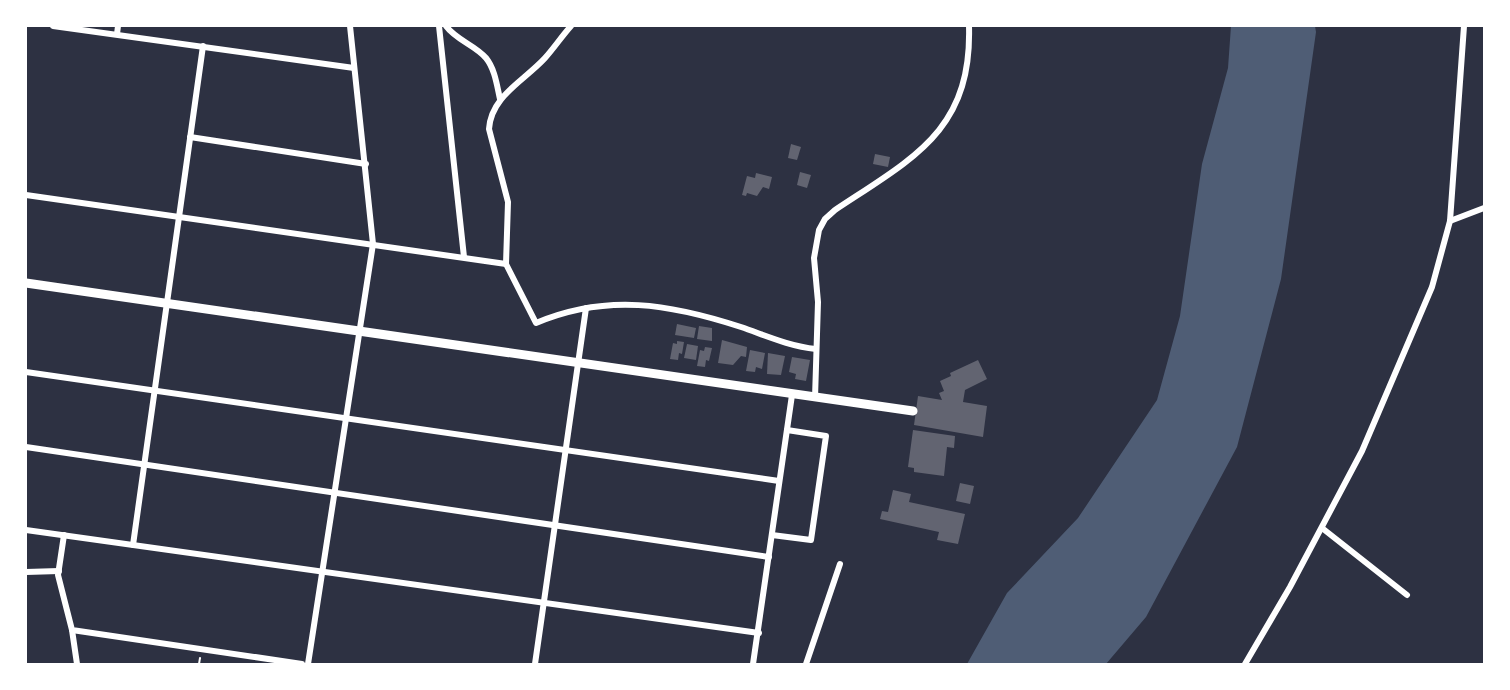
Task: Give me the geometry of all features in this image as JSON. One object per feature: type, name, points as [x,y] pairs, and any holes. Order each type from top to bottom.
[{"type":"street","points":[[53,26],[354,68]]},
{"type":"street","points":[[117,34],[118,26]]},
{"type":"street","points":[[308,664],[373,244],[350,26]]},
{"type":"street","points":[[439,26],[464,257]]},
{"type":"street","points":[[446,26],[487,59],[500,99]]},
{"type":"street","points":[[571,26],[544,59],[500,99],[490,117],[489,129],[508,202],[506,264],[536,322],[565,310],[632,304],[681,309],[765,335],[789,345],[816,349]]},
{"type":"street","points":[[815,398],[818,302],[814,258],[819,230],[825,219],[836,210],[919,153],[938,134],[952,109],[968,70],[969,26]]},
{"type":"street","points":[[1245,664],[1322,528],[1362,451],[1432,287],[1450,221],[1464,26]]},
{"type":"street","points":[[133,545],[203,46]]},
{"type":"street","points":[[190,137],[366,164]]},
{"type":"street","points":[[26,195],[179,215],[506,264]]},
{"type":"street","points":[[1450,221],[1485,208]]},
{"type":"street","points":[[26,283],[913,411]]},
{"type":"street","points":[[535,664],[586,308]]},
{"type":"street","points":[[26,372],[779,481]]},
{"type":"street","points":[[753,664],[792,394]]},
{"type":"street","points":[[772,535],[811,540],[826,436],[787,430]]},
{"type":"street","points":[[26,447],[769,557]]},
{"type":"street","points":[[1322,528],[1407,595]]},
{"type":"street","points":[[26,530],[759,633]]},
{"type":"street","points":[[64,535],[59,571],[77,664]]},
{"type":"street","points":[[806,664],[840,564]]},
{"type":"street","points":[[26,572],[59,571]]},
{"type":"street","points":[[72,630],[302,664]]},
{"type":"water","points":[[1231,26],[1315,26],[1316,32],[1281,279],[1237,447],[1146,617],[1106,664],[967,664],[1007,593],[1078,518],[1157,400],[1180,316],[1202,164],[1228,68]]},
{"type":"building","points":[[791,144],[801,147],[797,160],[788,158]]},
{"type":"building","points":[[875,154],[890,157],[888,167],[873,164]]},
{"type":"building","points":[[800,172],[811,175],[807,188],[797,185]]},
{"type":"building","points":[[756,173],[772,177],[769,189],[763,187],[757,196],[747,193],[746,196],[742,195],[747,176],[755,178]]},
{"type":"building","points":[[677,324],[696,328],[694,338],[675,335]]},
{"type":"building","points":[[699,326],[712,328],[712,341],[697,339]]},
{"type":"building","points":[[722,340],[747,347],[746,357],[741,356],[733,365],[718,363]]},
{"type":"building","points":[[677,341],[684,342],[682,354],[679,353],[678,360],[670,359],[673,343],[677,344]]},
{"type":"building","points":[[687,344],[698,346],[696,360],[684,358]]},
{"type":"building","points":[[705,347],[712,348],[709,361],[706,360],[705,367],[697,366],[700,350],[704,351]]},
{"type":"building","points":[[750,350],[765,353],[762,369],[756,367],[755,372],[746,371]]},
{"type":"building","points":[[768,353],[785,356],[781,375],[767,374]]},
{"type":"building","points":[[792,357],[810,360],[806,381],[795,379],[796,374],[789,372]]},
{"type":"building","points":[[978,360],[987,379],[965,390],[963,402],[987,406],[983,437],[914,425],[918,396],[942,400],[939,393],[944,391],[940,381],[951,376],[950,373]]},
{"type":"building","points":[[913,430],[955,436],[954,448],[947,447],[944,476],[914,472],[914,468],[908,467]]},
{"type":"building","points":[[960,483],[974,486],[970,504],[956,501]]},
{"type":"building","points":[[893,490],[911,494],[909,502],[965,514],[958,544],[937,540],[939,532],[880,519],[882,511],[888,512]]}]
